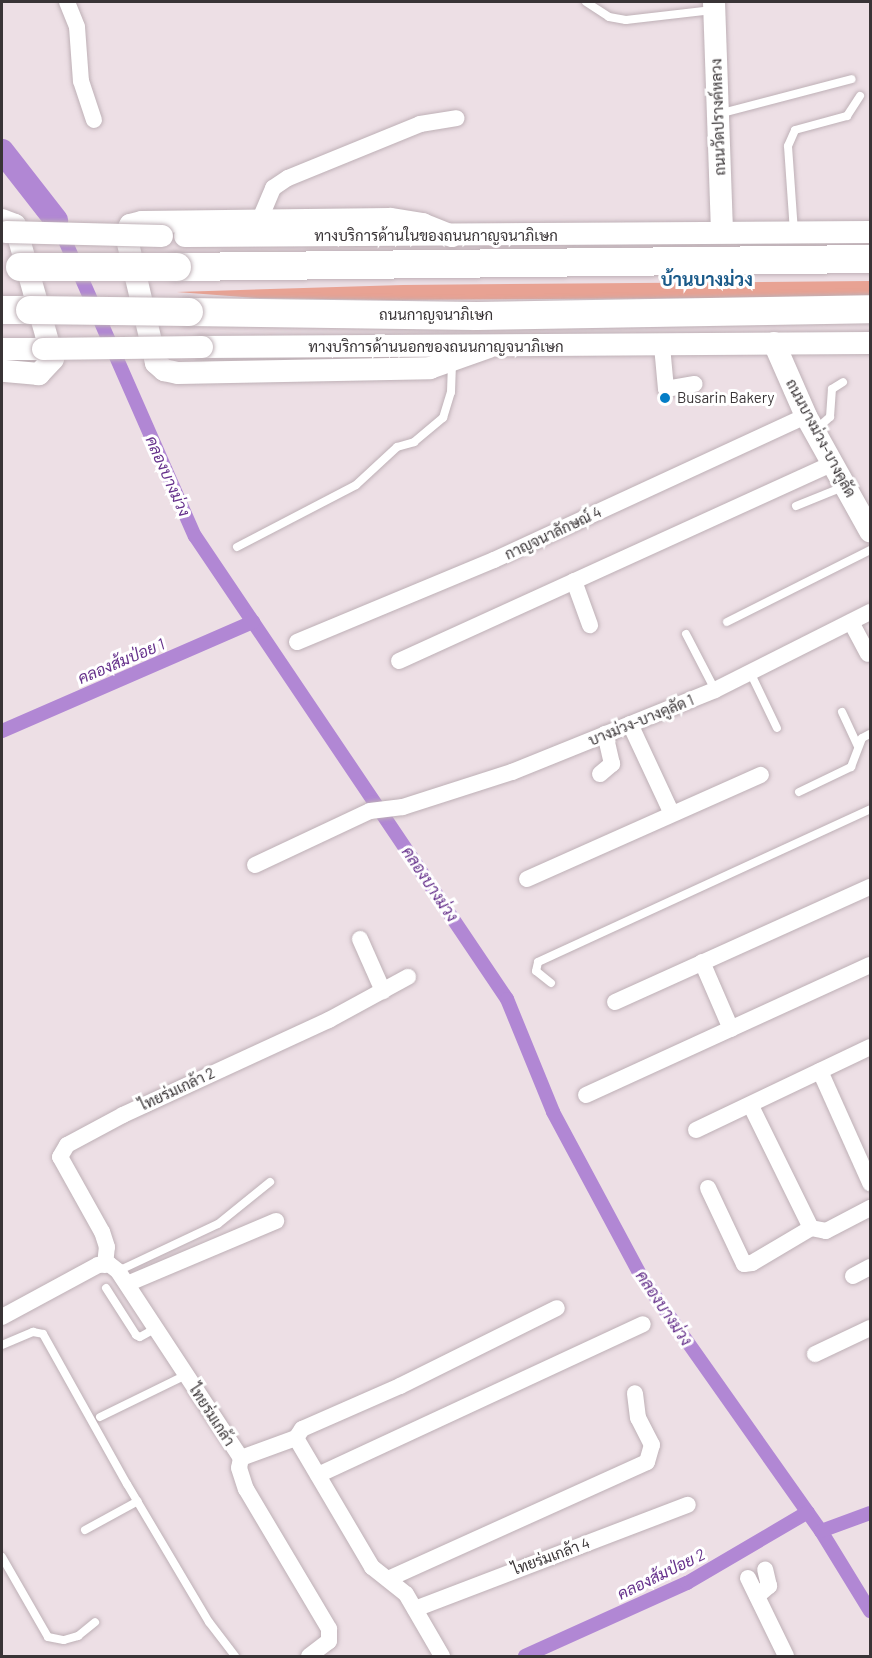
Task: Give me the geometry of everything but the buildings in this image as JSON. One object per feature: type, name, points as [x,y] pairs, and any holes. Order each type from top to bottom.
[{"type":"highway","points":[[11,267],[870,259]]},
{"type":"highway","name":"ถนนกาญจนาภิเษก","points":[[2,310],[476,316],[870,309]]},
{"type":"main road","name":"ถนนวัดปรางค์หลวง","points":[[714,6],[722,232]]},
{"type":"main road","points":[[452,236],[423,224],[390,219],[261,219],[130,225],[126,235],[156,363],[164,370],[178,374],[430,368],[452,358],[489,347]]},
{"type":"main road","points":[[2,371],[39,374],[53,359],[15,225],[3,228]]},
{"type":"main road","name":"ทางบริการด้านในของถนนกาญจนาภิเษก","points":[[3,228],[162,236],[870,232]]},
{"type":"main road","name":"ถนนบางม่วง-บางคูลัด","points":[[774,343],[810,423],[870,531]]},
{"type":"main road","name":"ทางบริการด้านนอกของถนนกาญจนาภิเษก","points":[[2,349],[870,343]]},
{"type":"street","points":[[67,2],[77,27],[81,81],[94,120]]},
{"type":"street","points":[[261,219],[273,188],[288,178],[420,124],[457,118]]},
{"type":"street","points":[[662,346],[666,388],[695,384]]},
{"type":"street","name":"กาญจนาลักษณ์ 4","points":[[297,642],[494,560],[810,423]]},
{"type":"street","points":[[399,661],[833,463]]},
{"type":"street","points":[[574,581],[590,625]]},
{"type":"street","name":"บางม่วง-บางคูลัด 1","points":[[255,865],[370,811],[403,807],[512,772],[715,690],[870,612]]},
{"type":"street","points":[[851,622],[868,654]]},
{"type":"street","points":[[630,724],[672,814]]},
{"type":"street","points":[[600,774],[612,764],[605,734]]},
{"type":"street","points":[[527,879],[761,775]]},
{"type":"street","points":[[615,1002],[870,887]]},
{"type":"street","points":[[360,939],[383,991]]},
{"type":"street","points":[[702,962],[731,1029]]},
{"type":"street","points":[[586,1095],[870,965]]},
{"type":"street","name":"ไทยร่มเกล้า 2","points":[[117,1273],[102,1232],[60,1156],[67,1144],[408,977]]},
{"type":"street","points":[[696,1130],[752,1106],[870,1047]]},
{"type":"street","points":[[820,1071],[870,1183]]},
{"type":"street","points":[[752,1106],[811,1228]]},
{"type":"street","points":[[708,1188],[744,1263],[761,1259],[811,1228],[826,1231],[870,1209]]},
{"type":"street","points":[[2,1317],[45,1292],[117,1273],[276,1221]]},
{"type":"street","points":[[853,1276],[870,1267]]},
{"type":"street","name":"ไทยร่มเกล้า","points":[[117,1273],[241,1458],[296,1438],[302,1429],[400,1386],[557,1308]]},
{"type":"street","points":[[318,1475],[643,1324]]},
{"type":"street","points":[[814,1354],[870,1328]]},
{"type":"street","points":[[387,1579],[647,1462],[652,1444],[638,1418],[635,1393]]},
{"type":"street","points":[[296,1438],[372,1567],[406,1594],[442,1656]]},
{"type":"street","points":[[241,1458],[239,1468],[246,1489],[329,1629],[329,1641],[309,1656]]},
{"type":"street","name":"ไทยร่มเกล้า 4","points":[[415,1609],[688,1505]]},
{"type":"street","points":[[757,1596],[769,1586],[765,1569]]},
{"type":"street","points":[[748,1578],[786,1656]]},
{"type":"lane","points":[[586,2],[609,17],[627,20],[714,6]]},
{"type":"lane","points":[[718,114],[852,79]]},
{"type":"lane","points":[[794,232],[788,146],[795,130],[847,116],[860,96]]},
{"type":"lane","points":[[237,548],[356,485],[396,447],[414,442],[443,418],[451,392],[452,358]]},
{"type":"lane","points":[[810,423],[830,417],[832,389],[843,382]]},
{"type":"lane","points":[[796,506],[846,485]]},
{"type":"lane","points":[[727,622],[870,550]]},
{"type":"lane","points":[[687,634],[715,690]]},
{"type":"lane","points":[[750,672],[777,728]]},
{"type":"lane","points":[[842,712],[858,746]]},
{"type":"lane","points":[[799,792],[851,767],[858,746],[870,734]]},
{"type":"lane","points":[[550,983],[537,971],[538,962],[870,809]]},
{"type":"lane","points":[[117,1273],[218,1224],[270,1182]]},
{"type":"lane","points":[[106,1288],[136,1335],[156,1328]]},
{"type":"lane","points":[[2,1345],[33,1332],[43,1334],[209,1622],[235,1656]]},
{"type":"lane","points":[[100,1417],[186,1375]]},
{"type":"lane","points":[[85,1530],[138,1502]]},
{"type":"lane","points":[[2,1557],[48,1637],[64,1640],[78,1636],[95,1622]]},
{"type":"shaded area","points":[[870,281],[870,297],[387,300],[257,298],[177,292],[403,285]]},
{"type":"waterway","name":"คลองบางม่วง","points":[[2,151],[56,220]]},
{"type":"waterway","name":"คลองบางม่วง","points":[[56,220],[195,536],[507,999],[553,1112],[641,1276],[821,1531],[870,1611]]},
{"type":"waterway","name":"คลองส้มป่อย 1","points":[[2,731],[253,622]]},
{"type":"waterway","name":"คลองส้มป่อย 2","points":[[525,1656],[687,1583],[808,1512]]},
{"type":"waterway","points":[[821,1531],[870,1513]]},
{"type":"place","name":"Busarin Bakery","points":[[665,398]]},
{"type":"district","name":"บ้านบางม่วง","points":[[707,279]]}]
